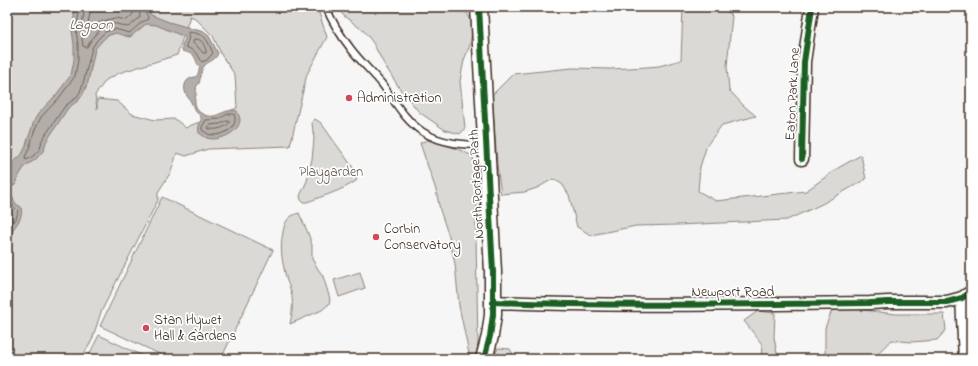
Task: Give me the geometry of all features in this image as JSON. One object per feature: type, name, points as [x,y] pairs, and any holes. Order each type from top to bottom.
[{"type":"main road","name":"North Portage Path","points":[[479,7],[494,302],[490,336],[484,359]]},
{"type":"street","name":"Eaton Park Lane","points":[[802,159],[804,62],[812,7]]},
{"type":"street","name":"Newport Road","points":[[494,302],[550,304],[947,302],[966,295]]},
{"type":"street","points":[[965,359],[966,295]]},
{"type":"lane","points":[[326,7],[351,50],[382,84],[400,110],[422,132],[433,138],[447,142],[464,145],[486,145]]},
{"type":"green space","points":[[7,7],[317,7],[327,37],[307,74],[290,146],[208,149],[186,156],[177,153],[171,172],[158,192],[158,200],[101,312],[92,340],[81,359],[7,358]],"holes":[[[190,16],[195,18],[213,36],[222,56],[235,75],[237,108],[186,128],[175,119],[155,120],[132,114],[117,101],[97,99],[97,109],[95,95],[106,80],[119,73],[177,55]]]},
{"type":"green space","points":[[337,7],[463,7],[473,23],[470,45],[464,60],[460,81],[465,128],[460,134],[445,130],[419,112],[400,89],[365,32],[344,16]]},
{"type":"green space","points":[[683,7],[723,7],[732,16],[727,66],[729,90],[756,116],[722,125],[707,145],[700,167],[698,191],[716,201],[806,191],[838,168],[861,155],[866,179],[822,204],[787,220],[636,226],[591,235],[577,227],[569,195],[562,184],[553,179],[537,188],[525,192],[501,194],[497,165],[492,95],[513,74],[572,68],[610,69],[659,66],[681,60]]},
{"type":"green space","name":"Playgarden","points":[[315,119],[321,123],[358,176],[356,181],[344,188],[307,202],[303,202],[300,196],[307,181],[312,159],[314,139],[312,123]]},
{"type":"green space","points":[[427,140],[455,148],[473,156],[478,194],[476,240],[478,344],[476,356],[469,354],[459,306],[455,264],[449,237],[440,210],[436,190],[420,143]]},
{"type":"green space","points":[[162,197],[273,250],[221,359],[170,359],[100,326]]},
{"type":"green space","points":[[299,213],[312,245],[312,259],[323,276],[330,299],[329,304],[322,310],[290,324],[292,296],[287,281],[281,251],[285,225],[292,216]]},
{"type":"green space","points":[[360,272],[365,288],[339,297],[334,280]]},
{"type":"green space","points":[[854,309],[896,314],[944,314],[946,330],[937,340],[911,342],[892,340],[874,359],[825,359],[825,328],[832,310]]},
{"type":"green space","points":[[758,311],[775,313],[774,337],[778,359],[761,359],[762,344],[744,321]]},
{"type":"green space","points":[[99,335],[145,357],[144,359],[87,359]]},
{"type":"green space","points":[[498,348],[510,349],[516,359],[493,359]]},
{"type":"water","name":"Lagoon","points":[[77,7],[148,7],[151,15],[204,32],[209,36],[218,53],[214,59],[202,69],[199,83],[196,87],[196,108],[204,115],[208,116],[215,116],[232,110],[237,111],[240,120],[239,125],[232,132],[217,139],[207,138],[199,133],[201,117],[194,110],[191,101],[186,95],[185,85],[190,78],[196,77],[200,66],[197,64],[192,55],[182,51],[182,45],[185,37],[156,25],[146,24],[130,37],[116,33],[107,36],[100,43],[95,49],[88,82],[83,94],[79,100],[68,108],[46,142],[44,150],[35,160],[25,166],[17,179],[16,184],[14,186],[7,185],[7,168],[22,154],[38,114],[56,95],[71,75],[74,60],[72,30],[74,12]]},
{"type":"water","points":[[9,197],[13,198],[16,204],[21,207],[21,213],[20,218],[13,230],[7,252],[7,199]]},
{"type":"cycle path","points":[[479,7],[493,272],[493,315],[490,336],[484,359]]},
{"type":"cycle path","points":[[802,159],[804,62],[812,7]]},
{"type":"cycle path","points":[[494,302],[635,305],[947,302],[962,298],[971,292]]},
{"type":"place","name":"Administration","points":[[349,98]]},
{"type":"place","name":"Corbin Conservatory","points":[[376,237]]},
{"type":"place","name":"Stan Hywet Hall & Gardens","points":[[146,328]]}]
